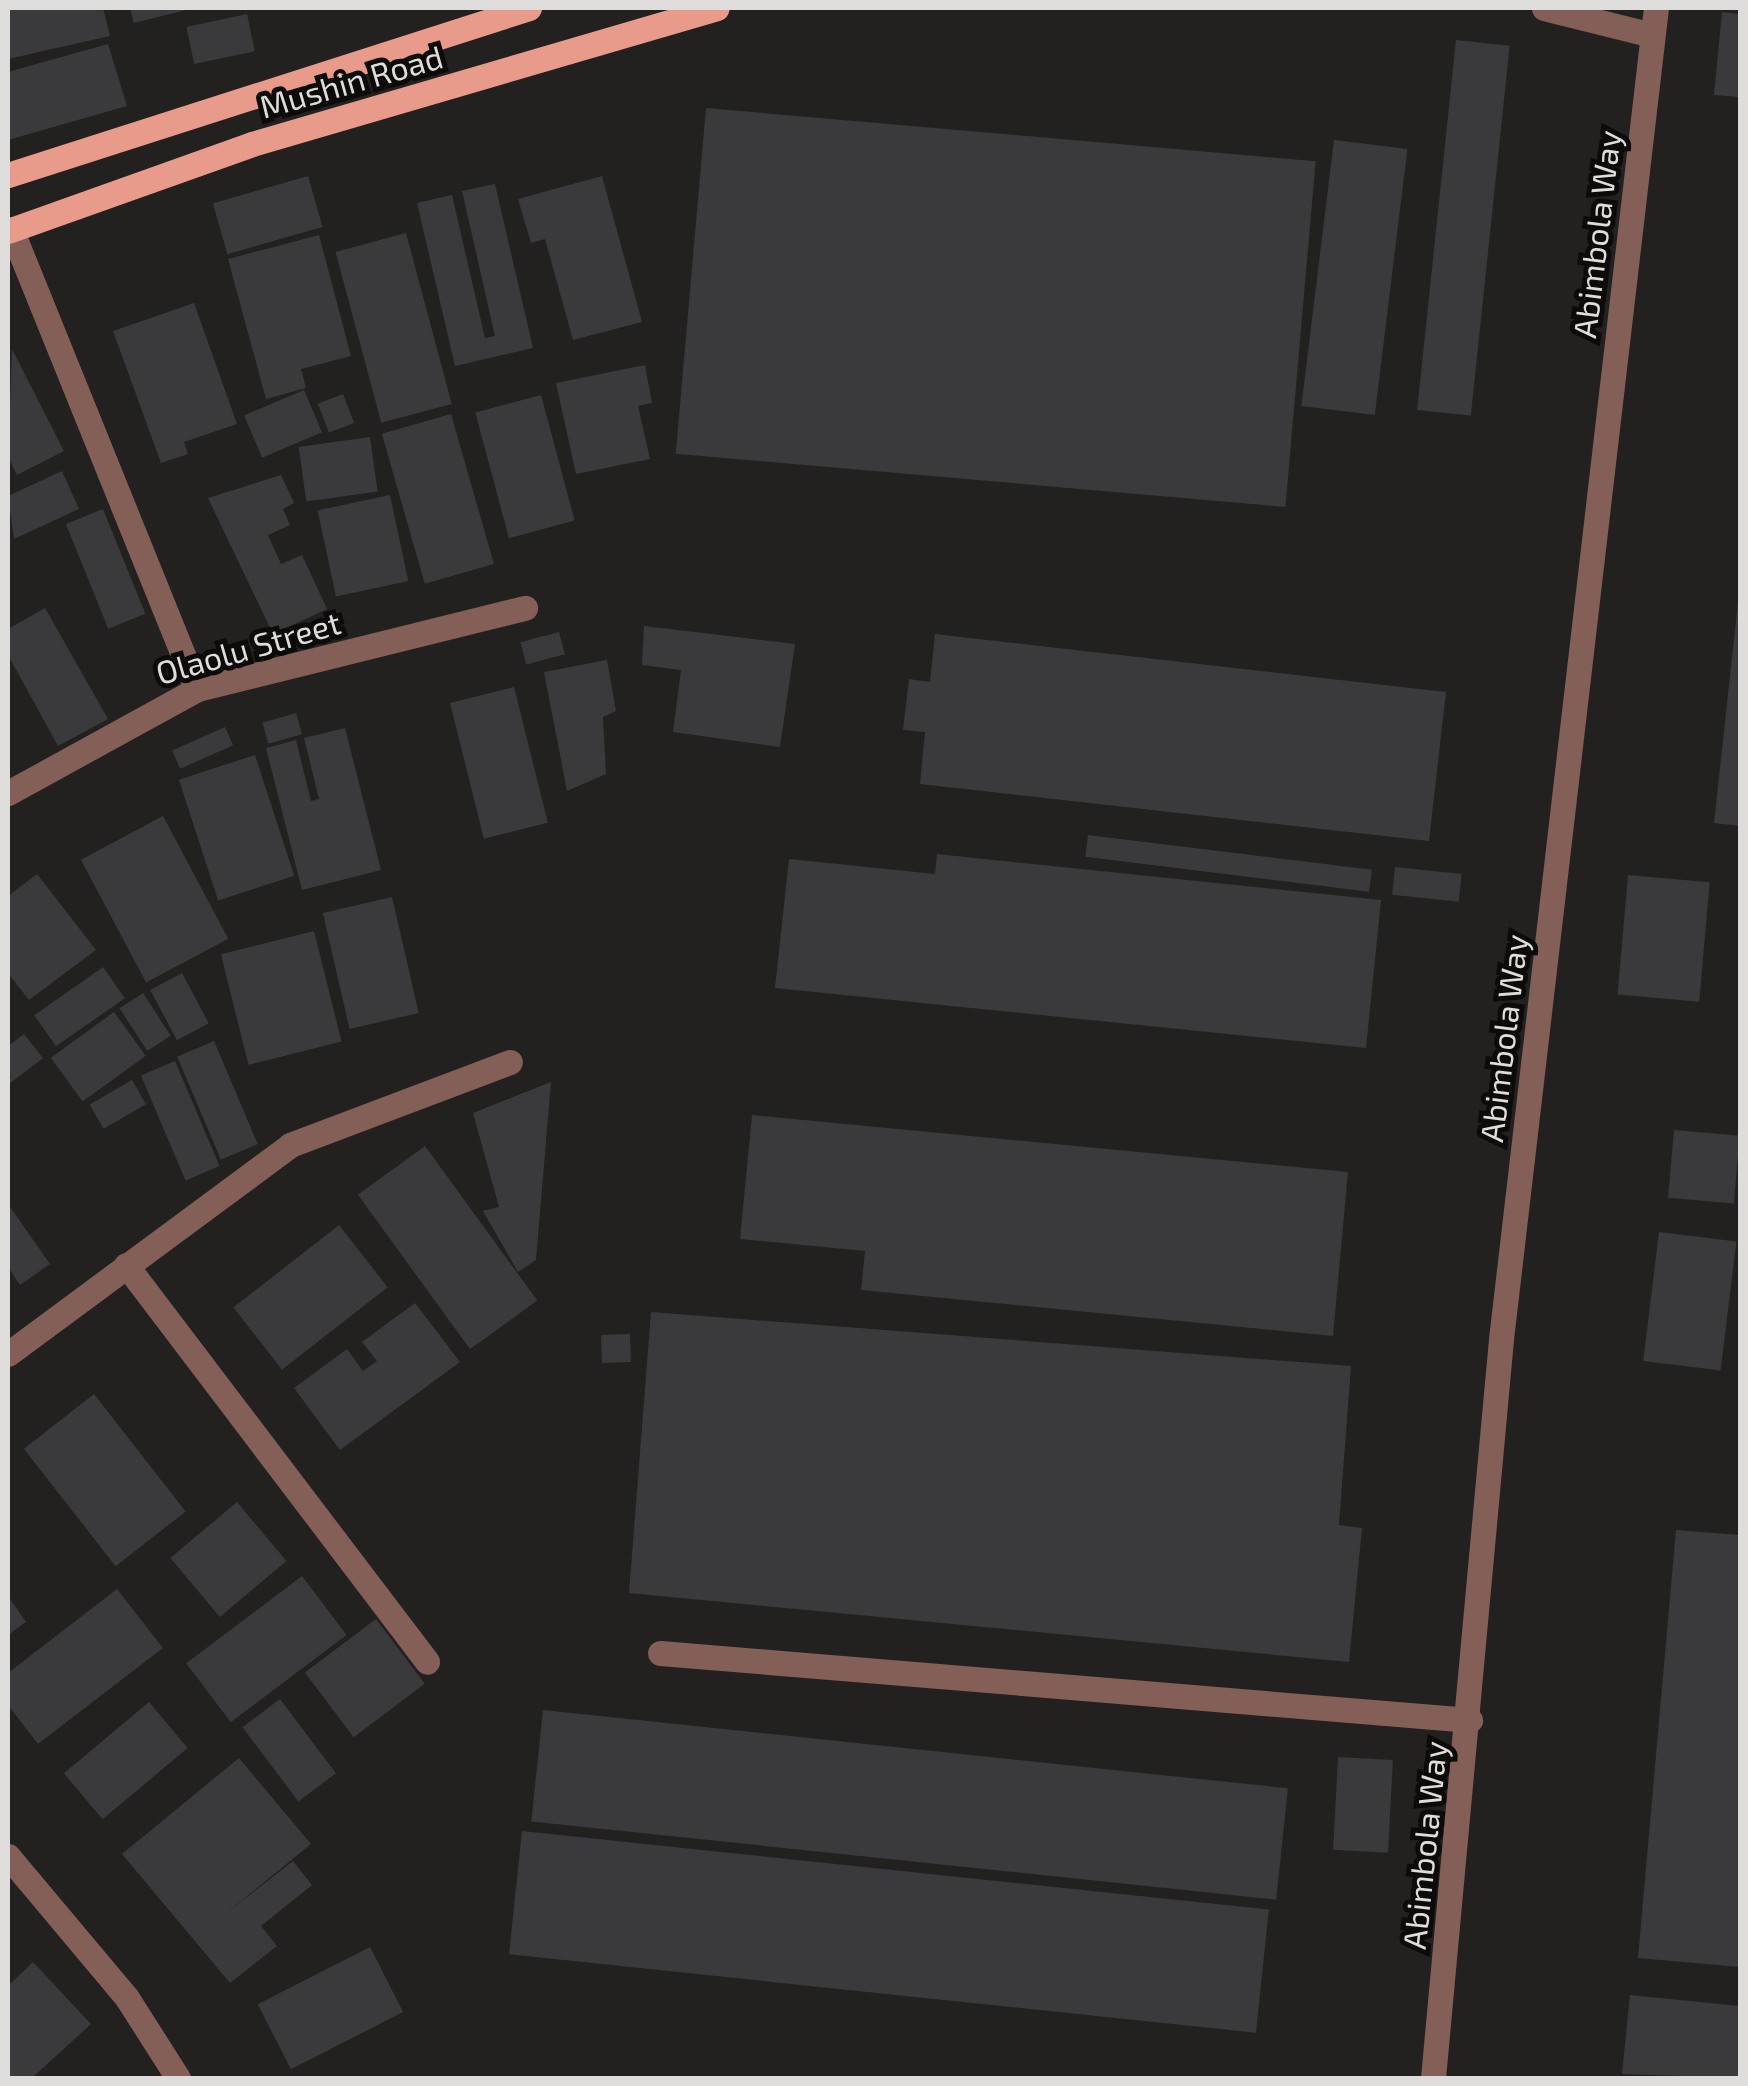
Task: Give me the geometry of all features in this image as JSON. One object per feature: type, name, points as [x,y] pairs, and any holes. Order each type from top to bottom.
[{"type":"main road","name":"Mushin Road","points":[[8,174],[530,8]]},
{"type":"main road","name":"Mushin Road","points":[[9,230],[252,144],[717,8]]},
{"type":"street","points":[[1544,8],[1652,35]]},
{"type":"street","name":"Abimbola Way","points":[[1434,2078],[1470,1720],[1501,1339],[1656,8]]},
{"type":"street","points":[[9,230],[197,689]]},
{"type":"street","name":"Olaolu Street","points":[[8,794],[197,689],[525,608]]},
{"type":"street","points":[[8,1354],[290,1145],[510,1062]]},
{"type":"street","points":[[126,1265],[427,1662]]},
{"type":"street","points":[[660,1653],[1470,1720]]},
{"type":"street","points":[[8,1856],[127,1998],[178,2078]]},
{"type":"building","points":[[8,8],[103,8],[110,36],[8,59]]},
{"type":"building","points":[[130,8],[190,8],[190,9],[134,23]]},
{"type":"building","points":[[1722,12],[1740,14],[1740,97],[1714,95]]},
{"type":"building","points":[[247,14],[255,51],[194,64],[186,27]]},
{"type":"building","points":[[1456,40],[1510,46],[1471,416],[1417,410]]},
{"type":"building","points":[[108,44],[127,106],[8,140],[8,72]]},
{"type":"building","points":[[706,108],[1316,161],[1285,507],[676,454]]},
{"type":"building","points":[[1334,140],[1407,149],[1375,415],[1301,406]]},
{"type":"building","points":[[308,176],[323,227],[227,254],[213,203]]},
{"type":"building","points":[[602,176],[642,322],[573,340],[545,239],[531,243],[518,199]]},
{"type":"building","points":[[495,184],[533,348],[455,366],[417,203],[452,195],[485,338],[495,336],[462,191]]},
{"type":"building","points":[[406,233],[452,404],[381,423],[335,252]]},
{"type":"building","points":[[319,235],[351,356],[301,369],[306,388],[266,399],[228,259]]},
{"type":"building","points":[[194,303],[237,424],[184,442],[188,454],[161,463],[113,331]]},
{"type":"building","points":[[12,349],[64,451],[17,475],[8,457]]},
{"type":"building","points":[[645,365],[652,403],[638,406],[650,459],[576,474],[556,383]]},
{"type":"building","points":[[304,390],[322,432],[262,458],[244,415]]},
{"type":"building","points":[[343,394],[354,423],[329,433],[318,404]]},
{"type":"building","points":[[541,395],[575,521],[509,538],[475,413]]},
{"type":"building","points":[[451,414],[494,564],[425,584],[382,434]]},
{"type":"building","points":[[370,437],[378,491],[306,501],[299,447]]},
{"type":"building","points":[[62,471],[79,509],[14,539],[8,496]]},
{"type":"building","points":[[281,475],[294,503],[283,509],[290,525],[268,535],[281,564],[302,555],[327,609],[273,634],[208,498]]},
{"type":"building","points":[[390,495],[408,581],[336,596],[318,510]]},
{"type":"building","points":[[103,509],[145,614],[108,629],[66,524]]},
{"type":"building","points":[[1740,584],[1740,826],[1714,823]]},
{"type":"building","points":[[45,608],[108,719],[58,746],[8,655],[8,629]]},
{"type":"building","points":[[644,626],[795,644],[780,747],[673,732],[681,670],[642,665]]},
{"type":"building","points":[[559,632],[565,654],[526,665],[520,642]]},
{"type":"building","points":[[935,634],[1446,692],[1429,841],[920,784],[925,732],[903,730],[909,679],[930,682]]},
{"type":"building","points":[[607,660],[616,711],[603,717],[606,774],[567,791],[544,672]]},
{"type":"building","points":[[514,687],[548,823],[484,839],[450,703]]},
{"type":"building","points":[[296,713],[302,734],[268,744],[262,723]]},
{"type":"building","points":[[225,727],[233,745],[180,769],[172,751]]},
{"type":"building","points":[[345,728],[381,870],[302,890],[266,748],[296,740],[311,801],[319,799],[304,738]]},
{"type":"building","points":[[255,755],[294,876],[218,901],[179,780]]},
{"type":"building","points":[[163,816],[228,939],[146,982],[81,860]]},
{"type":"building","points":[[1088,835],[1372,870],[1369,892],[1085,857]]},
{"type":"building","points":[[937,854],[1381,900],[1366,1048],[775,988],[789,859],[935,874]]},
{"type":"building","points":[[1395,867],[1462,874],[1459,902],[1392,895]]},
{"type":"building","points":[[37,874],[96,950],[29,1000],[8,973],[8,896]]},
{"type":"building","points":[[1628,875],[1710,882],[1699,1002],[1618,995]]},
{"type":"building","points":[[392,897],[419,1013],[350,1029],[323,913]]},
{"type":"building","points":[[314,931],[342,1042],[248,1065],[221,954]]},
{"type":"building","points":[[103,967],[125,998],[56,1046],[34,1015]]},
{"type":"building","points":[[182,973],[209,1023],[177,1040],[150,990]]},
{"type":"building","points":[[143,993],[171,1036],[147,1051],[120,1008]]},
{"type":"building","points":[[114,1012],[146,1056],[83,1102],[51,1058]]},
{"type":"building","points":[[24,1034],[43,1058],[8,1085],[8,1046]]},
{"type":"building","points":[[214,1041],[258,1144],[221,1160],[177,1057]]},
{"type":"building","points":[[175,1061],[220,1166],[185,1180],[141,1075]]},
{"type":"building","points":[[132,1080],[146,1104],[104,1129],[90,1104]]},
{"type":"building","points":[[551,1082],[536,1260],[518,1272],[483,1211],[499,1207],[473,1113]]},
{"type":"building","points":[[752,1115],[1348,1172],[1333,1336],[861,1290],[865,1251],[740,1239]]},
{"type":"building","points":[[1674,1130],[1740,1136],[1734,1203],[1668,1198]]},
{"type":"building","points":[[425,1146],[537,1301],[470,1349],[358,1195]]},
{"type":"building","points":[[8,1204],[50,1264],[20,1285],[8,1267]]},
{"type":"building","points":[[339,1225],[388,1287],[282,1370],[233,1307]]},
{"type":"building","points":[[1659,1232],[1736,1242],[1721,1371],[1643,1361]]},
{"type":"building","points":[[415,1303],[460,1362],[340,1450],[294,1388],[347,1349],[363,1371],[377,1361],[362,1342]]},
{"type":"building","points":[[651,1312],[1351,1366],[1339,1525],[1362,1528],[1349,1662],[629,1593]]},
{"type":"building","points":[[630,1334],[631,1362],[602,1363],[601,1335]]},
{"type":"building","points":[[94,1394],[186,1511],[116,1566],[24,1449]]},
{"type":"building","points":[[237,1502],[286,1561],[220,1617],[170,1558]]},
{"type":"building","points":[[1676,1530],[1740,1535],[1740,1967],[1638,1958]]},
{"type":"building","points":[[302,1576],[347,1635],[231,1722],[186,1663]]},
{"type":"building","points":[[117,1589],[163,1648],[38,1744],[8,1705],[8,1673]]},
{"type":"building","points":[[8,1596],[26,1622],[8,1635]]},
{"type":"building","points":[[376,1619],[425,1684],[354,1737],[305,1673]]},
{"type":"building","points":[[280,1699],[336,1773],[298,1802],[242,1727]]},
{"type":"building","points":[[149,1702],[188,1748],[103,1819],[64,1773]]},
{"type":"building","points":[[543,1710],[1288,1788],[1276,1900],[531,1821]]},
{"type":"building","points":[[1338,1757],[1393,1760],[1388,1853],[1333,1850]]},
{"type":"building","points":[[239,1758],[311,1844],[224,1915],[293,1861],[312,1885],[261,1926],[277,1946],[230,1983],[122,1854]]},
{"type":"building","points":[[522,1831],[1269,1910],[1256,2033],[509,1954]]},
{"type":"building","points":[[370,1947],[403,2012],[291,2069],[258,2004]]},
{"type":"building","points":[[33,1962],[91,2024],[32,2078],[8,2078],[8,1986]]},
{"type":"building","points":[[1630,1995],[1740,2006],[1740,2078],[1622,2074]]}]
